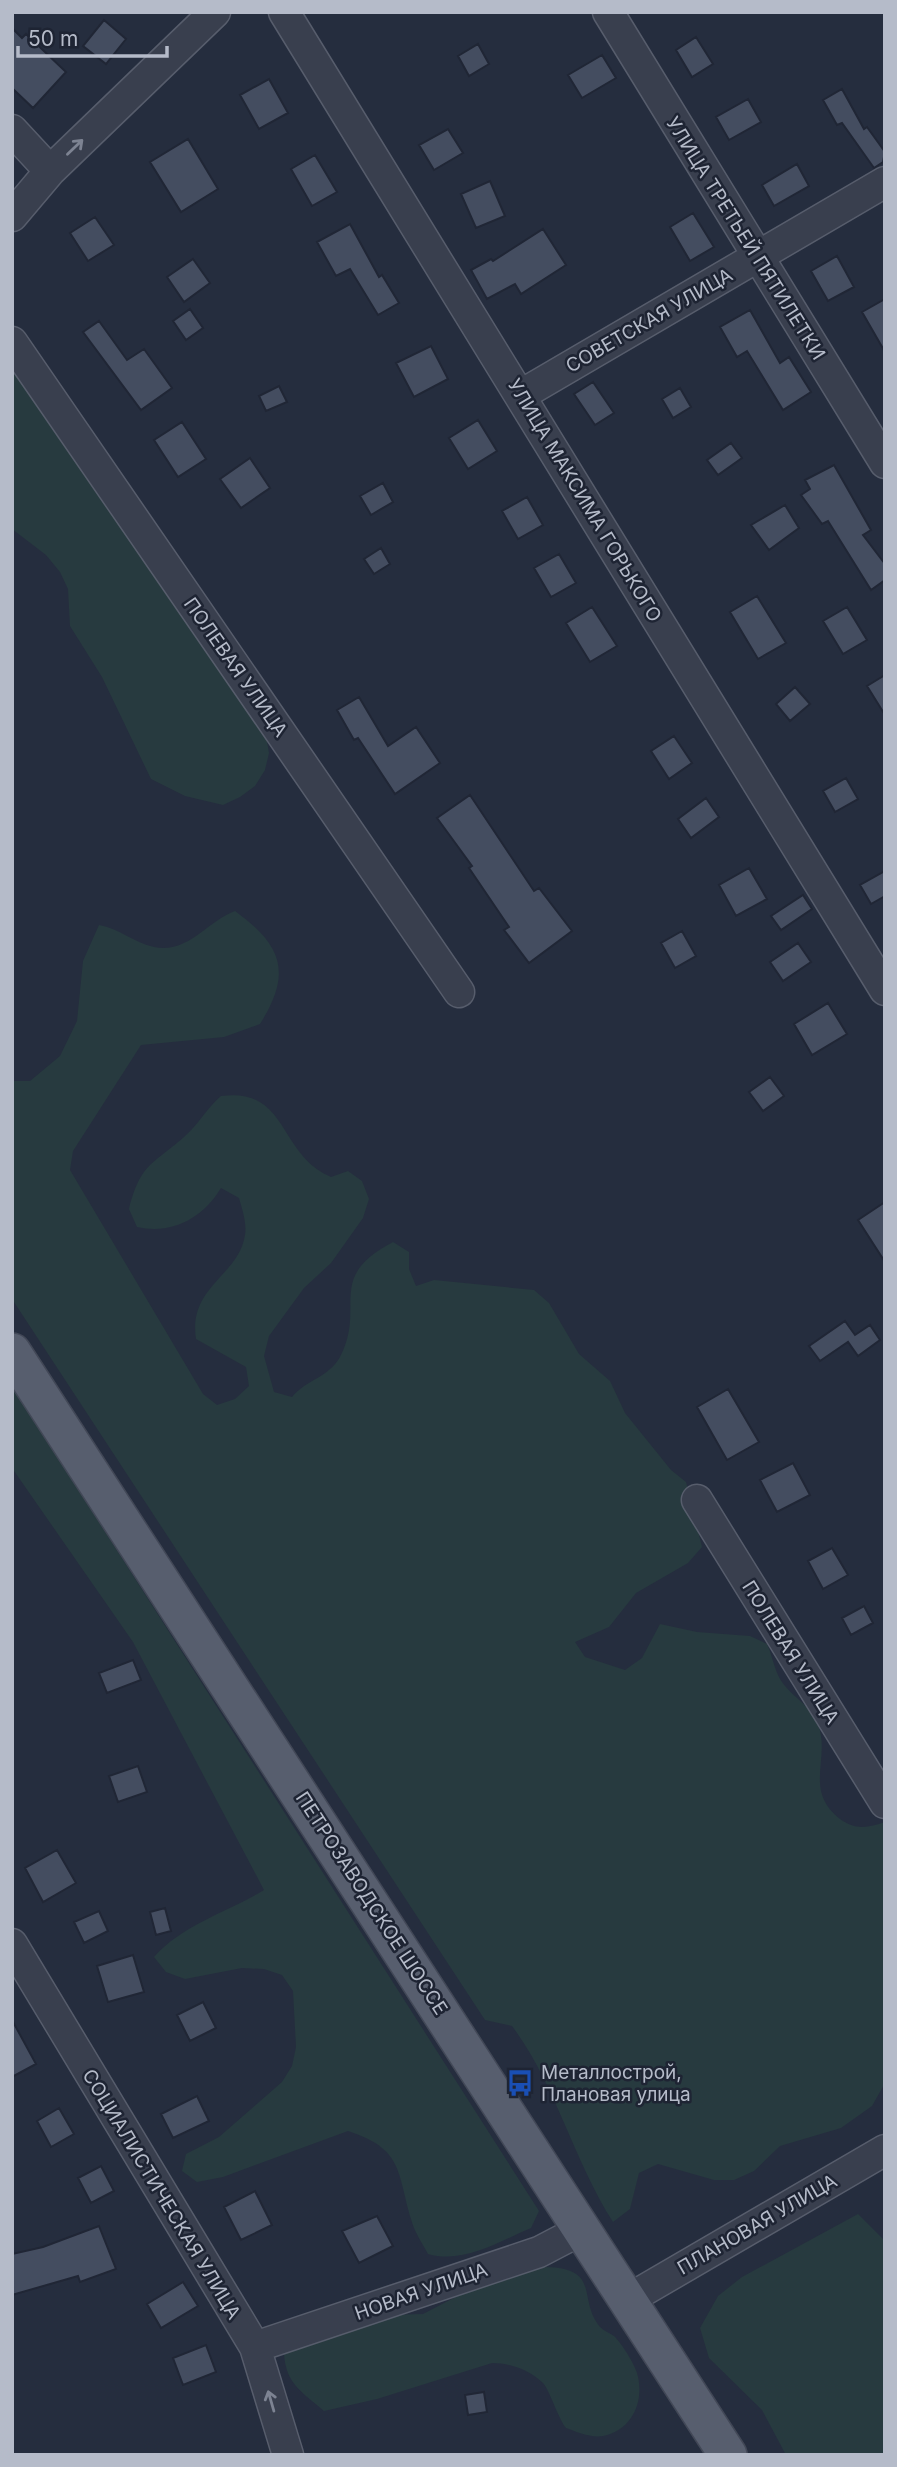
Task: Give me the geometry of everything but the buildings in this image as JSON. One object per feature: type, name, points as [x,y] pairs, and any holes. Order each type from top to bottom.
[{"type":"main road","name":"ПЕТРОЗАВОДСКОЕ ШОССЕ","points":[[12,1352],[728,2455]]},
{"type":"street","points":[[12,216],[50,172],[215,12]]},
{"type":"street","name":"УЛИЦА МАКСИМА ГОРЬКОГО","points":[[284,12],[885,990]]},
{"type":"street","name":"УЛИЦА ТРЕТЬЕЙ ПЯТИЛЕТКИ","points":[[608,12],[885,463]]},
{"type":"street","points":[[12,131],[50,172]]},
{"type":"street","name":"СОВЕТСКАЯ УЛИЦА","points":[[521,395],[885,182]]},
{"type":"street","name":"ПОЛЕВАЯ УЛИЦА","points":[[12,342],[459,992]]},
{"type":"street","name":"ПОЛЕВАЯ УЛИЦА","points":[[697,1500],[885,1804]]},
{"type":"street","name":"СОЦИАЛИСТИЧЕСКАЯ УЛИЦА","points":[[12,1944],[21,1982],[255,2347],[288,2455]]},
{"type":"street","name":"ПЛАНОВАЯ УЛИЦА","points":[[629,2299],[885,2150]]},
{"type":"street","name":"НОВАЯ УЛИЦА","points":[[255,2347],[539,2252],[583,2229]]},
{"type":"green space","points":[[12,359],[262,713],[269,753],[265,770],[255,786],[240,797],[223,805],[185,796],[151,779],[102,677],[70,626],[68,589],[60,572],[46,555],[12,529]]},
{"type":"green space","points":[[235,911],[264,936],[278,962],[276,990],[260,1024],[224,1037],[141,1045],[73,1151],[70,1170],[203,1394],[217,1405],[235,1399],[249,1386],[246,1367],[196,1339],[199,1306],[241,1249],[245,1226],[239,1198],[221,1188],[214,1199],[196,1216],[174,1226],[162,1228],[137,1227],[129,1209],[138,1182],[149,1167],[189,1132],[221,1096],[243,1096],[259,1102],[271,1112],[314,1167],[331,1177],[348,1171],[362,1181],[369,1199],[363,1218],[331,1263],[304,1288],[269,1336],[264,1356],[274,1392],[292,1397],[335,1364],[347,1339],[353,1281],[359,1268],[372,1255],[393,1242],[409,1252],[409,1269],[416,1286],[434,1280],[534,1290],[549,1303],[579,1354],[610,1381],[625,1413],[671,1470],[686,1482],[702,1547],[688,1563],[636,1593],[609,1627],[575,1642],[585,1657],[625,1670],[642,1658],[660,1624],[697,1632],[750,1636],[767,1644],[780,1679],[811,1711],[818,1724],[822,1750],[820,1785],[829,1808],[846,1823],[856,1826],[867,1827],[885,1822],[885,2083],[872,2106],[841,2128],[780,2146],[754,2171],[734,2180],[714,2180],[658,2164],[639,2173],[630,2209],[613,2222],[527,2049],[512,2026],[485,2020],[12,1299],[12,1081],[30,1081],[60,1056],[77,1021],[83,961],[99,925],[147,945],[166,948],[187,942]]},
{"type":"green space","points":[[12,1386],[539,2211],[531,2228],[468,2254],[428,2254],[412,2223],[395,2164],[379,2146],[348,2131],[223,2177],[197,2182],[182,2171],[186,2154],[219,2137],[282,2082],[292,2066],[296,2047],[293,1991],[282,1975],[264,1969],[242,1968],[185,1979],[166,1972],[154,1957],[192,1927],[264,1890],[133,1642],[12,1468]]},
{"type":"green space","points":[[858,2214],[885,2241],[885,2455],[786,2455],[762,2410],[709,2358],[700,2328],[718,2296],[742,2277]]},
{"type":"green space","points":[[545,2267],[563,2269],[581,2279],[593,2316],[600,2327],[617,2339],[635,2369],[639,2383],[638,2403],[629,2421],[613,2433],[594,2436],[566,2428],[543,2383],[526,2371],[506,2364],[492,2363],[377,2399],[324,2411],[296,2387],[288,2373],[284,2354],[299,2343],[389,2315],[423,2314],[473,2288]]},
{"type":"place","name":"Металлострой, Плановая улица","points":[[520,2083]]}]
